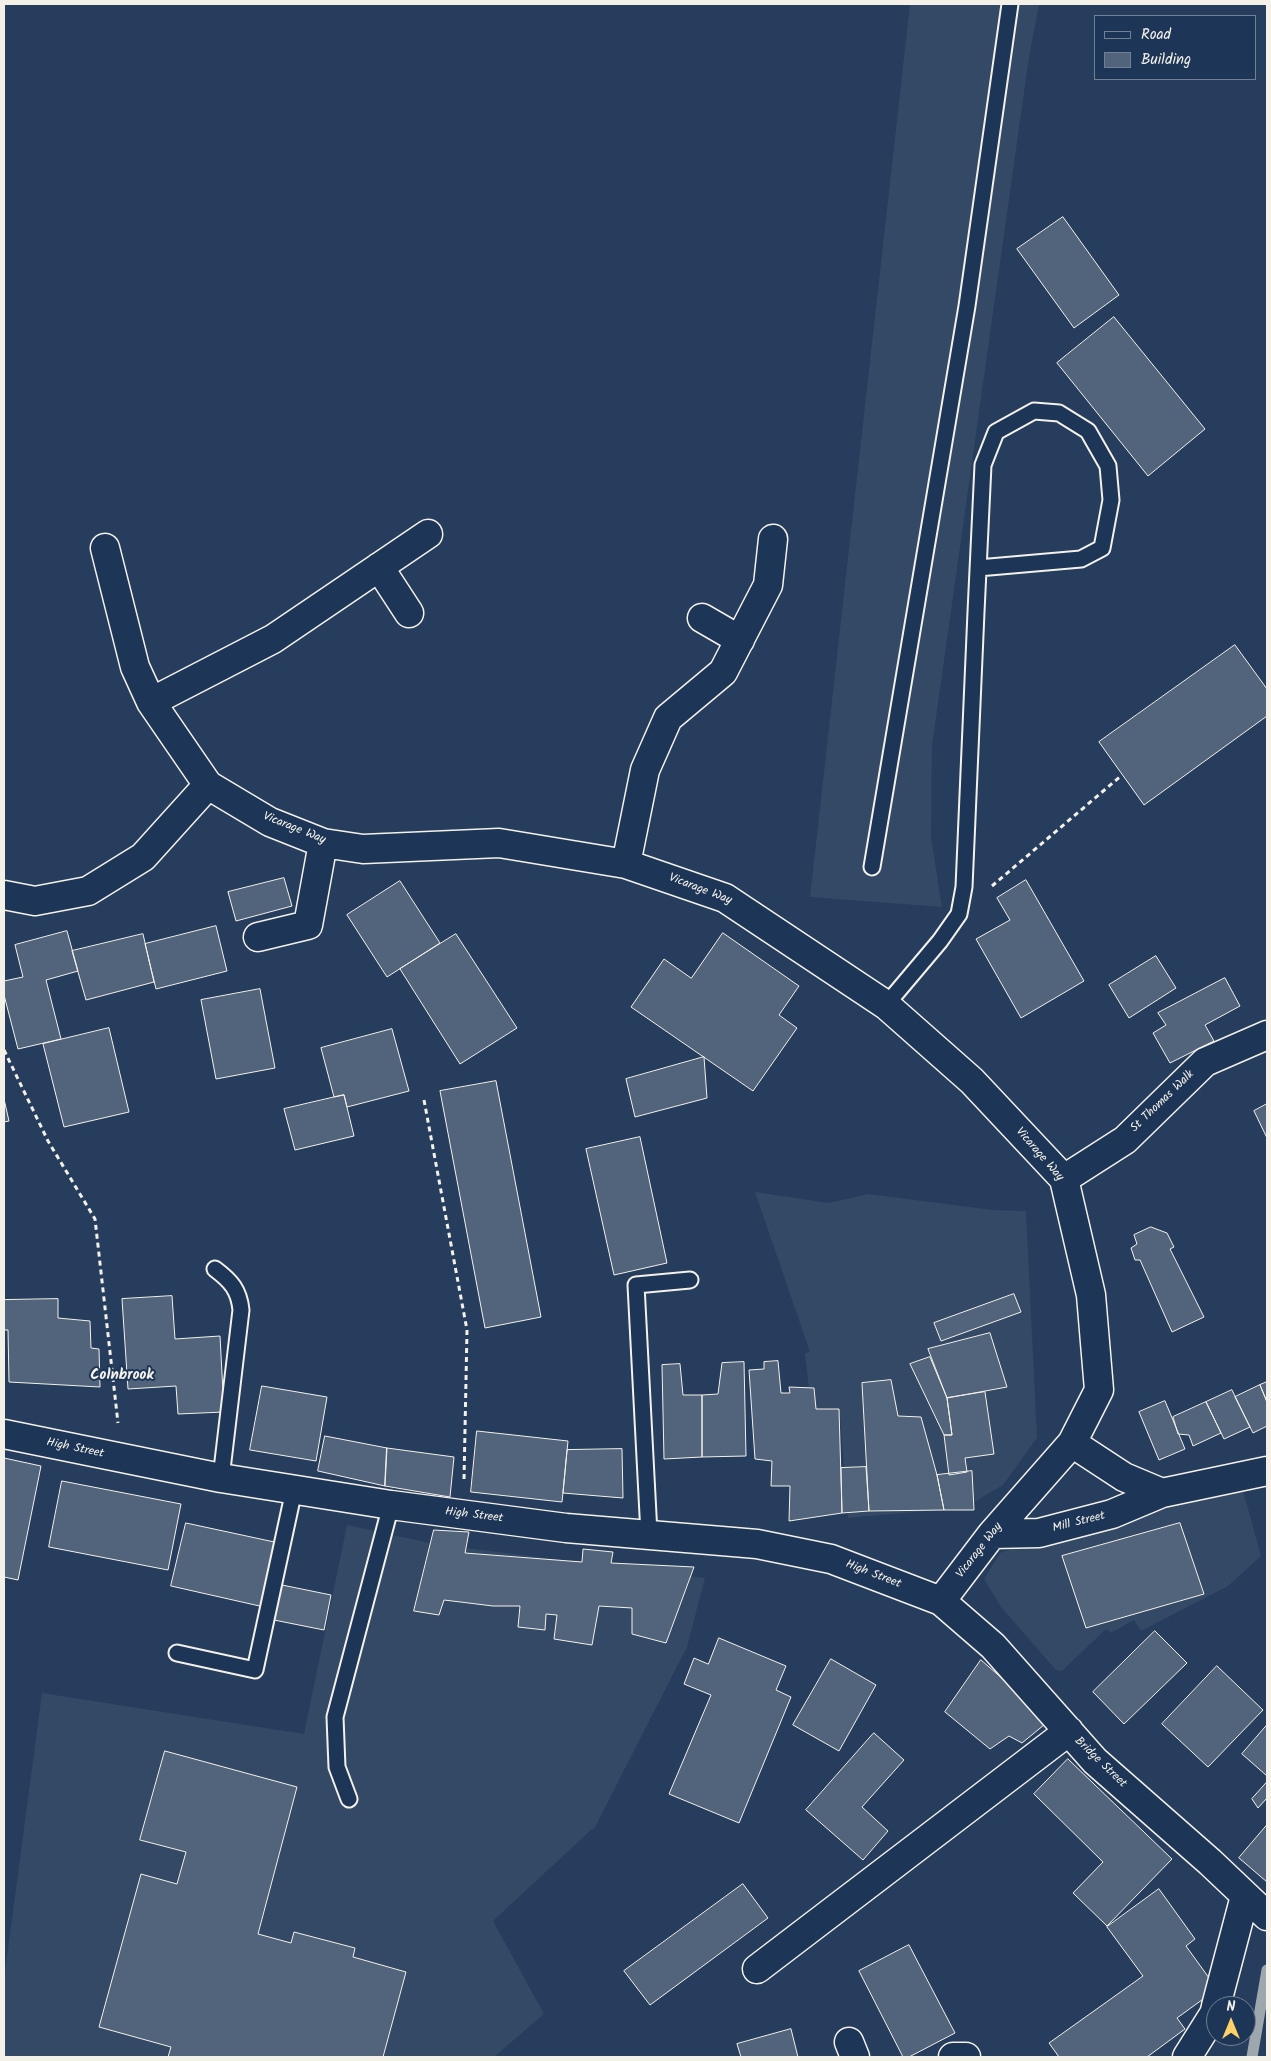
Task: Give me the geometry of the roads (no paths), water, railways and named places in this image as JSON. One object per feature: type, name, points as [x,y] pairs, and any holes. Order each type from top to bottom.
[{"type":"street","points":[[151,702],[273,639],[428,534]]},
{"type":"street","points":[[626,864],[645,770],[668,718],[723,672],[768,585],[773,539]]},
{"type":"street","name":"Vicarage Way","points":[[104,548],[135,667],[151,702],[208,785],[270,822],[323,843],[363,849],[499,843],[626,864],[725,898],[886,1005],[972,1081],[1064,1179],[1091,1295],[1099,1390],[1072,1442],[992,1534],[941,1601]]},
{"type":"street","points":[[379,567],[409,613]]},
{"type":"street","points":[[702,618],[740,640]]},
{"type":"street","points":[[4,895],[35,901],[88,890],[143,857],[208,785]]},
{"type":"street","points":[[258,937],[308,925],[323,843]]},
{"type":"street","name":"St Thomas Walk","points":[[1064,1179],[1124,1140],[1205,1062],[1267,1034]]},
{"type":"street","name":"High Street","points":[[4,1434],[221,1478],[392,1506],[566,1528],[757,1544],[831,1559],[941,1601]]},
{"type":"street","points":[[1072,1442],[1124,1477],[1162,1493]]},
{"type":"street","name":"Mill Street","points":[[992,1534],[1039,1533],[1112,1514],[1162,1493],[1267,1471]]},
{"type":"street","name":"Bridge Street","points":[[941,1601],[993,1646],[1095,1761],[1210,1862],[1257,1907]]},
{"type":"street","points":[[757,1969],[1069,1731]]},
{"type":"street","points":[[1221,1996],[1257,1907]]},
{"type":"street","points":[[1187,2057],[1206,2027]]},
{"type":"street","points":[[953,2057],[966,2057]]},
{"type":"lane","points":[[872,867],[967,306],[1010,4]]},
{"type":"lane","points":[[886,1005],[940,941],[959,914],[964,887],[978,568],[983,465],[996,432],[1034,411],[1059,413],[1088,431],[1108,466],[1111,500],[1102,548],[1081,559],[978,568]]},
{"type":"lane","points":[[215,1269],[232,1281],[240,1296],[241,1310],[221,1478]]},
{"type":"lane","points":[[649,1534],[636,1285],[690,1280]]},
{"type":"lane","points":[[178,1653],[255,1670],[294,1490]]},
{"type":"lane","points":[[349,1799],[337,1767],[335,1717],[392,1506]]},
{"type":"waterway","points":[[1252,2057],[1267,1970]]},
{"type":"district","name":"Colnbrook","points":[[122,1376]]}]
